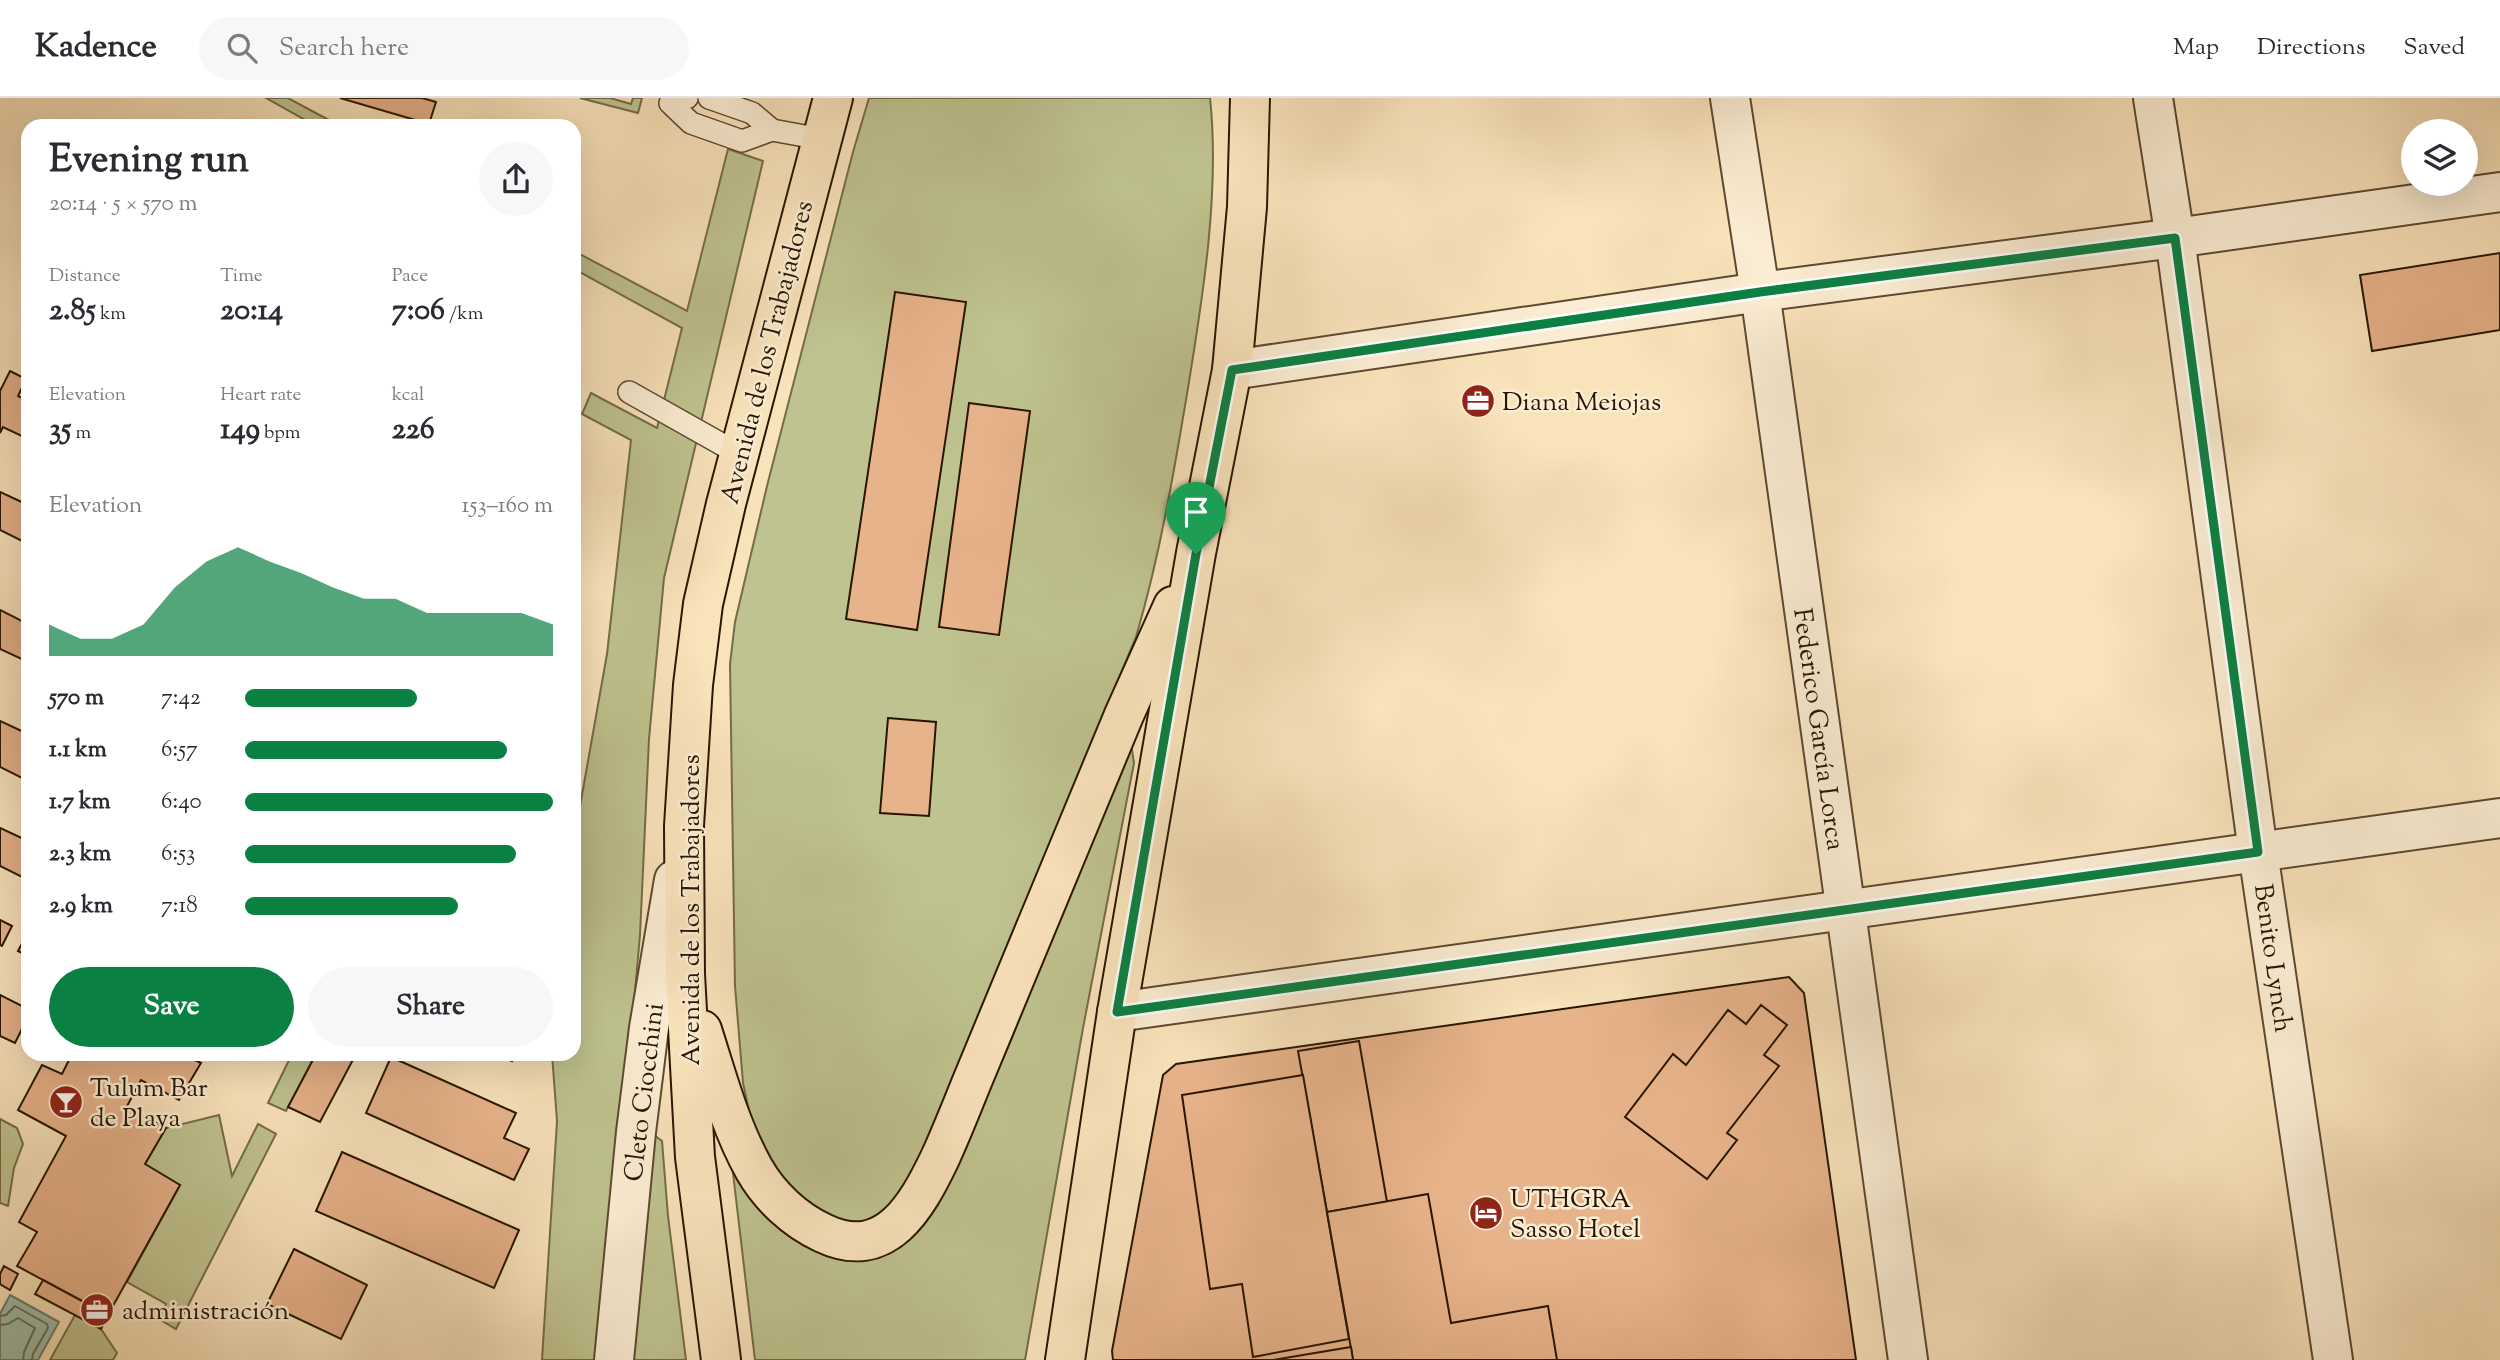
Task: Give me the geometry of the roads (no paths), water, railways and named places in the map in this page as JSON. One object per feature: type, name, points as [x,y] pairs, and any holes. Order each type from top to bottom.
[{"type":"main road","name":"Avenida de los Trabajadores","points":[[721,1360],[695,1157],[685,974],[684,826],[693,685],[703,604],[739,454],[833,98]]},
{"type":"main road","points":[[1231,98],[1247,207]]},
{"type":"main road","points":[[1065,1360],[1117,1012],[1196,554],[1232,370],[1247,207],[1250,98]]},
{"type":"main road","points":[[685,974],[737,1133],[755,1171],[769,1192],[811,1228],[832,1238],[853,1242],[874,1238],[895,1228],[911,1211],[925,1189],[958,1120],[1124,715],[1196,554]]},
{"type":"street","name":"Federico García Lorca","points":[[1730,98],[1760,292],[1908,1360]]},
{"type":"street","name":"Benito Lynch","points":[[2153,98],[2175,238],[2258,852],[2333,1360]]},
{"type":"street","points":[[1232,370],[1760,292],[2500,192]]},
{"type":"street","points":[[1117,1012],[2500,818]]},
{"type":"street","name":"Cleto Ciocchini","points":[[614,1360],[647,1041],[684,826]]},
{"type":"lane","points":[[687,98],[670,103],[691,123],[742,141],[772,130]]},
{"type":"lane","points":[[709,98],[752,113],[772,130],[821,139]]},
{"type":"lane","points":[[629,393],[739,454]]},
{"type":"water","points":[[10,1295],[59,1322],[38,1360],[0,1360],[0,1314]]},
{"type":"place","name":"Diana Meiojas","points":[[1478,401]]},
{"type":"place","name":"Tulum Bar de Playa","points":[[66,1102]]},
{"type":"place","name":"UTHGRA Sasso Hotel","points":[[1486,1213]]},
{"type":"place","name":"administración","points":[[97,1310]]}]
